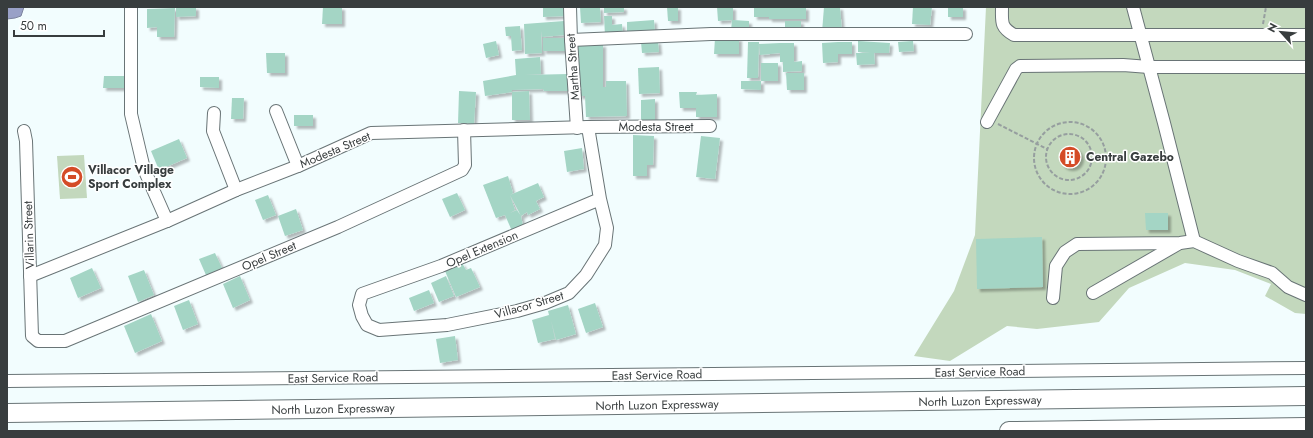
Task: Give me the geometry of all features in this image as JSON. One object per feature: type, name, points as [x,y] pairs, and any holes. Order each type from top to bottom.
[{"type":"highway","name":"North Luzon Expressway","points":[[7,413],[1306,396]]},
{"type":"highway","points":[[1009,431],[1306,427]]},
{"type":"street","points":[[131,7],[131,114],[144,169],[166,221]]},
{"type":"street","name":"Martha Street","points":[[570,7],[571,40],[582,127]]},
{"type":"street","points":[[1002,7],[1002,25],[1007,31],[1014,35],[1306,35]]},
{"type":"street","points":[[1134,7],[1194,241]]},
{"type":"street","points":[[571,40],[711,34],[966,34]]},
{"type":"street","points":[[988,120],[1016,69],[1020,66],[1123,65],[1149,67],[1306,67]]},
{"type":"street","points":[[276,110],[298,166]]},
{"type":"street","points":[[214,114],[213,131],[236,190]]},
{"type":"street","name":"Modesta Street","points":[[30,276],[166,221],[236,190],[298,166],[371,133],[582,127],[710,126]]},
{"type":"street","name":"Villacor Street","points":[[362,294],[359,305],[362,316],[367,325],[379,330],[447,325],[517,311],[569,293],[586,275],[605,244],[607,228],[582,127]]},
{"type":"street","name":"Opel Street","points":[[35,339],[38,341],[66,341],[338,227],[462,170],[465,165],[464,130]]},
{"type":"street","name":"Villarin Street","points":[[24,131],[26,140],[32,336],[35,339]]},
{"type":"street","name":"Opel Extension","points":[[362,294],[441,266],[600,200]]},
{"type":"street","points":[[1053,298],[1056,266],[1065,252],[1077,244],[1180,243],[1194,241],[1238,261],[1272,273],[1288,286],[1306,295]]},
{"type":"street","points":[[1093,293],[1180,243]]},
{"type":"street","name":"East Service Road","points":[[7,381],[1306,368]]},
{"type":"path","points":[[1261,35],[1266,7]]},
{"type":"path","points":[[988,120],[1047,149]]},
{"type":"path","points":[[1069,121],[1082,123],[1093,129],[1101,139],[1106,151],[1106,163],[1098,181],[1088,189],[1082,192],[1070,194],[1058,192],[1046,186],[1038,176],[1033,158],[1036,143],[1046,130],[1057,123],[1069,121]]},
{"type":"path","points":[[1068,134],[1078,136],[1089,146],[1092,156],[1090,166],[1083,175],[1074,179],[1059,178],[1051,172],[1048,167],[1046,157],[1047,149],[1050,143],[1058,136],[1068,134]]},
{"type":"green space","points":[[986,7],[1306,7],[1306,314],[1295,313],[1265,296],[1271,284],[1235,270],[1185,263],[1129,288],[1099,322],[1037,329],[1007,326],[950,361],[914,356],[954,291],[975,235]]},
{"type":"green space","name":"Villacor Village Sport Complex","points":[[84,155],[87,198],[60,199],[57,156]]},
{"type":"water","points":[[7,7],[24,7],[21,16],[7,19]]},
{"type":"building","points":[[176,7],[196,7],[196,16],[176,17]]},
{"type":"building","points":[[323,7],[342,7],[342,24],[322,24]]},
{"type":"building","points":[[543,7],[565,7],[565,16],[543,17]]},
{"type":"building","points":[[580,7],[600,7],[601,22],[581,23]]},
{"type":"building","points":[[604,7],[624,7],[624,12],[604,13]]},
{"type":"building","points":[[667,7],[678,7],[678,21],[668,21]]},
{"type":"building","points":[[717,7],[733,7],[733,20],[749,21],[749,32],[731,31],[732,20],[718,21]]},
{"type":"building","points":[[754,7],[806,7],[806,19],[769,19],[769,17],[754,17]]},
{"type":"building","points":[[824,7],[840,7],[842,31],[822,32]]},
{"type":"building","points":[[913,7],[932,7],[930,25],[912,24]]},
{"type":"building","points":[[948,7],[963,7],[963,17],[948,17]]},
{"type":"building","points":[[175,8],[174,37],[157,37],[157,27],[147,28],[147,9]]},
{"type":"building","points":[[604,16],[612,16],[612,25],[622,24],[623,35],[605,36]]},
{"type":"building","points":[[654,20],[655,33],[627,35],[627,22]]},
{"type":"building","points":[[564,21],[565,35],[542,37],[541,31],[542,53],[525,54],[524,24]]},
{"type":"building","points":[[785,21],[801,21],[801,32],[785,32]]},
{"type":"building","points":[[520,26],[522,50],[512,51],[511,36],[506,36],[505,27]]},
{"type":"building","points":[[543,38],[565,38],[565,51],[543,51]]},
{"type":"building","points":[[715,38],[739,38],[739,54],[714,54]]},
{"type":"building","points":[[496,41],[499,55],[486,58],[483,44]]},
{"type":"building","points":[[658,41],[659,52],[642,53],[641,42]]},
{"type":"building","points":[[858,41],[890,43],[889,53],[874,53],[875,64],[857,65],[856,53],[871,53],[858,52]]},
{"type":"building","points":[[913,41],[914,51],[899,52],[898,42]]},
{"type":"building","points":[[748,42],[759,42],[758,78],[747,78]]},
{"type":"building","points":[[852,42],[852,54],[838,54],[838,62],[823,63],[822,43]]},
{"type":"building","points":[[794,43],[794,62],[802,61],[802,71],[783,72],[783,62],[780,62],[780,53],[760,55],[759,44]]},
{"type":"building","points":[[603,44],[603,87],[606,87],[606,81],[626,81],[627,116],[586,117],[585,96],[579,96],[576,45]]},
{"type":"building","points":[[266,53],[285,53],[285,73],[267,73]]},
{"type":"building","points":[[540,57],[541,74],[525,75],[568,74],[568,91],[544,91],[543,89],[512,90],[512,92],[485,96],[483,81],[516,75],[515,59]]},
{"type":"building","points":[[761,63],[778,63],[778,81],[761,81]]},
{"type":"building","points":[[659,67],[660,93],[639,94],[638,68]]},
{"type":"building","points":[[786,73],[804,73],[804,90],[787,90]]},
{"type":"building","points":[[104,76],[129,76],[128,88],[103,88]]},
{"type":"building","points":[[200,77],[219,77],[219,88],[200,87]]},
{"type":"building","points":[[741,81],[761,81],[761,90],[741,89]]},
{"type":"building","points":[[459,91],[476,92],[474,124],[458,123]]},
{"type":"building","points":[[529,91],[530,120],[512,120],[512,92]]},
{"type":"building","points":[[679,92],[697,92],[696,95],[717,94],[717,117],[696,117],[696,108],[680,108]]},
{"type":"building","points":[[232,98],[244,98],[243,119],[231,119]]},
{"type":"building","points":[[655,99],[655,120],[641,120],[641,100]]},
{"type":"building","points":[[294,115],[313,115],[313,126],[294,126]]},
{"type":"building","points":[[633,135],[654,136],[653,165],[647,165],[647,176],[633,176]]},
{"type":"building","points":[[701,136],[720,138],[715,179],[696,177]]},
{"type":"building","points":[[179,139],[187,158],[159,170],[151,151]]},
{"type":"building","name":"Central Gazebo","points":[[1070,146],[1078,149],[1081,157],[1078,165],[1070,168],[1062,165],[1059,157],[1062,149]]},
{"type":"building","points":[[582,148],[584,169],[567,172],[564,151]]},
{"type":"building","points":[[508,176],[513,193],[510,195],[515,210],[510,213],[517,210],[521,216],[523,226],[512,231],[505,215],[496,218],[483,185]]},
{"type":"building","points":[[538,183],[544,197],[536,201],[540,209],[528,215],[527,212],[521,216],[510,195]]},
{"type":"building","points":[[457,193],[465,210],[450,217],[442,199]]},
{"type":"building","points":[[268,195],[276,215],[263,220],[255,200]]},
{"type":"building","points":[[296,209],[303,230],[285,236],[278,216]]},
{"type":"building","points":[[1145,213],[1168,213],[1168,230],[1146,230]]},
{"type":"building","points":[[1042,237],[1043,287],[977,289],[976,239]]},
{"type":"building","points":[[215,253],[222,268],[206,275],[199,259]]},
{"type":"building","points":[[462,263],[466,270],[471,268],[480,287],[456,297],[445,271]]},
{"type":"building","points":[[92,268],[101,288],[78,298],[70,278]]},
{"type":"building","points":[[144,270],[154,295],[138,302],[128,276]]},
{"type":"building","points":[[240,276],[250,300],[233,308],[223,284]]},
{"type":"building","points":[[446,276],[454,296],[439,302],[431,283]]},
{"type":"building","points":[[429,290],[434,303],[414,311],[409,298]]},
{"type":"building","points":[[189,300],[198,324],[183,330],[174,306]]},
{"type":"building","points":[[595,303],[603,327],[586,333],[578,309]]},
{"type":"building","points":[[568,305],[576,334],[556,340],[551,320],[555,339],[538,343],[532,320],[549,315],[548,311]]},
{"type":"building","points":[[151,314],[162,341],[135,353],[124,326]]},
{"type":"building","points":[[455,336],[458,360],[440,363],[436,339]]},
{"type":"place","name":"Central Gazebo","points":[[1070,157]]},
{"type":"place","name":"Villacor Village Sport Complex","points":[[72,177]]}]
